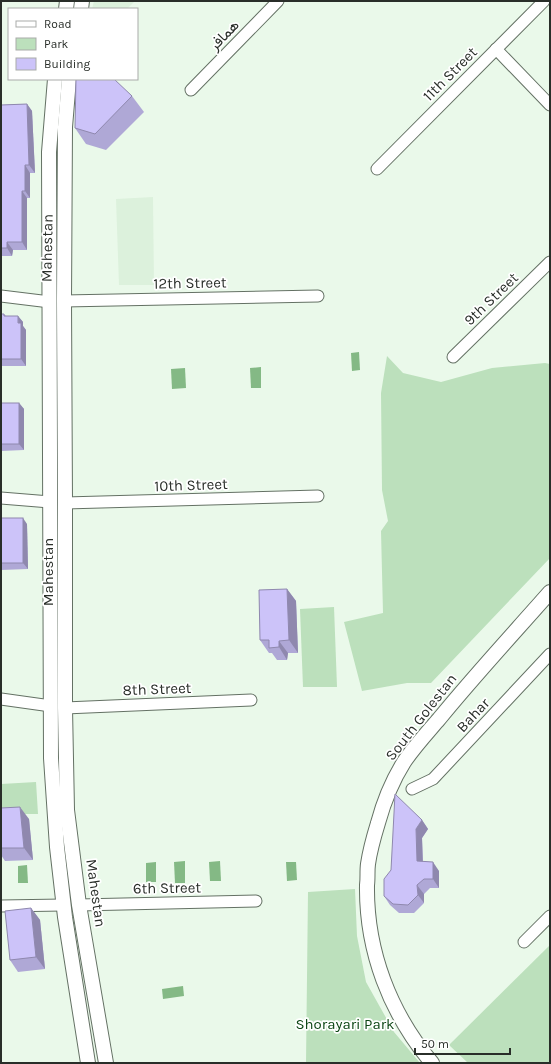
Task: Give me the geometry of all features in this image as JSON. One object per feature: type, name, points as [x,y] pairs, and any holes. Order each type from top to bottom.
[{"type":"street","name":"همافر","points":[[191,90],[278,1]]},
{"type":"street","name":"11th Street","points":[[378,168],[544,1]]},
{"type":"street","points":[[496,49],[550,105]]},
{"type":"street","points":[[55,80],[49,165],[57,302],[50,502],[58,707],[51,758],[57,847],[63,905],[88,1063]]},
{"type":"street","name":"Mahestan","points":[[69,80],[57,302],[65,503],[58,707],[67,810],[79,905],[106,1063]]},
{"type":"street","points":[[49,165],[65,164]]},
{"type":"street","name":"9th Street","points":[[453,357],[550,262]]},
{"type":"street","name":"12th Street","points":[[1,296],[57,302],[318,296]]},
{"type":"street","name":"10th Street","points":[[65,503],[318,496]]},
{"type":"street","points":[[1,498],[65,503]]},
{"type":"street","name":"South Golestan","points":[[432,1063],[418,1046],[395,1007],[384,984],[376,959],[368,915],[367,892],[368,864],[373,839],[385,798],[405,761],[454,700],[550,592]]},
{"type":"street","name":"Bahar","points":[[412,790],[433,779],[550,654]]},
{"type":"street","points":[[1,699],[58,707]]},
{"type":"street","name":"8th Street","points":[[58,707],[251,700]]},
{"type":"street","name":"6th Street","points":[[79,905],[256,901]]},
{"type":"street","points":[[1,906],[79,905]]},
{"type":"street","points":[[524,942],[550,916]]},
{"type":"shaded area","points":[[94,1],[135,1],[128,8],[92,8]]},
{"type":"shaded area","points":[[153,197],[154,285],[119,285],[116,199]]},
{"type":"shaded area","points":[[359,352],[360,370],[352,371],[351,353]]},
{"type":"shaded area","points":[[261,367],[261,388],[251,388],[250,368]]},
{"type":"shaded area","points":[[185,368],[186,388],[172,389],[171,369]]},
{"type":"shaded area","points":[[185,861],[185,883],[175,883],[174,862]]},
{"type":"shaded area","points":[[220,861],[221,881],[210,881],[209,862]]},
{"type":"shaded area","points":[[156,862],[156,882],[146,882],[146,863]]},
{"type":"shaded area","points":[[286,862],[296,862],[297,880],[287,881]]},
{"type":"shaded area","points":[[27,865],[28,883],[18,883],[18,866]]},
{"type":"shaded area","points":[[183,986],[184,996],[163,999],[162,989]]},
{"type":"green space","points":[[387,356],[403,373],[441,382],[492,368],[545,363],[550,364],[550,558],[431,683],[407,683],[362,691],[344,622],[383,613],[381,531],[388,521],[382,490],[381,393]]},
{"type":"green space","points":[[334,607],[337,687],[303,687],[300,609]]},
{"type":"green space","points":[[36,782],[38,814],[1,814],[1,784]]},
{"type":"green space","name":"Shorayari Park","points":[[355,889],[357,936],[366,982],[394,1032],[420,1063],[306,1063],[308,892]]},
{"type":"green space","points":[[550,945],[550,1061],[548,1063],[468,1063],[449,1045]]},
{"type":"building","points":[[76,80],[115,80],[132,96],[95,134],[75,128]]},
{"type":"building","points":[[27,104],[29,165],[25,165],[25,191],[22,191],[22,242],[7,242],[7,248],[1,248],[1,105]]},
{"type":"building","points":[[1,314],[4,314],[4,316],[18,316],[18,323],[21,323],[21,359],[1,359]]},
{"type":"building","points":[[1,403],[19,403],[19,444],[1,444]]},
{"type":"building","points":[[1,518],[23,518],[23,563],[1,563]]},
{"type":"building","points":[[287,589],[289,640],[279,641],[279,647],[269,648],[269,640],[260,640],[259,590]]},
{"type":"building","points":[[395,794],[422,820],[416,829],[417,861],[433,862],[433,879],[424,879],[417,885],[418,895],[408,905],[393,904],[384,896],[384,879],[391,870]]},
{"type":"building","points":[[20,807],[24,848],[1,848],[1,808]]},
{"type":"building","points":[[31,908],[36,957],[10,960],[5,911]]}]
